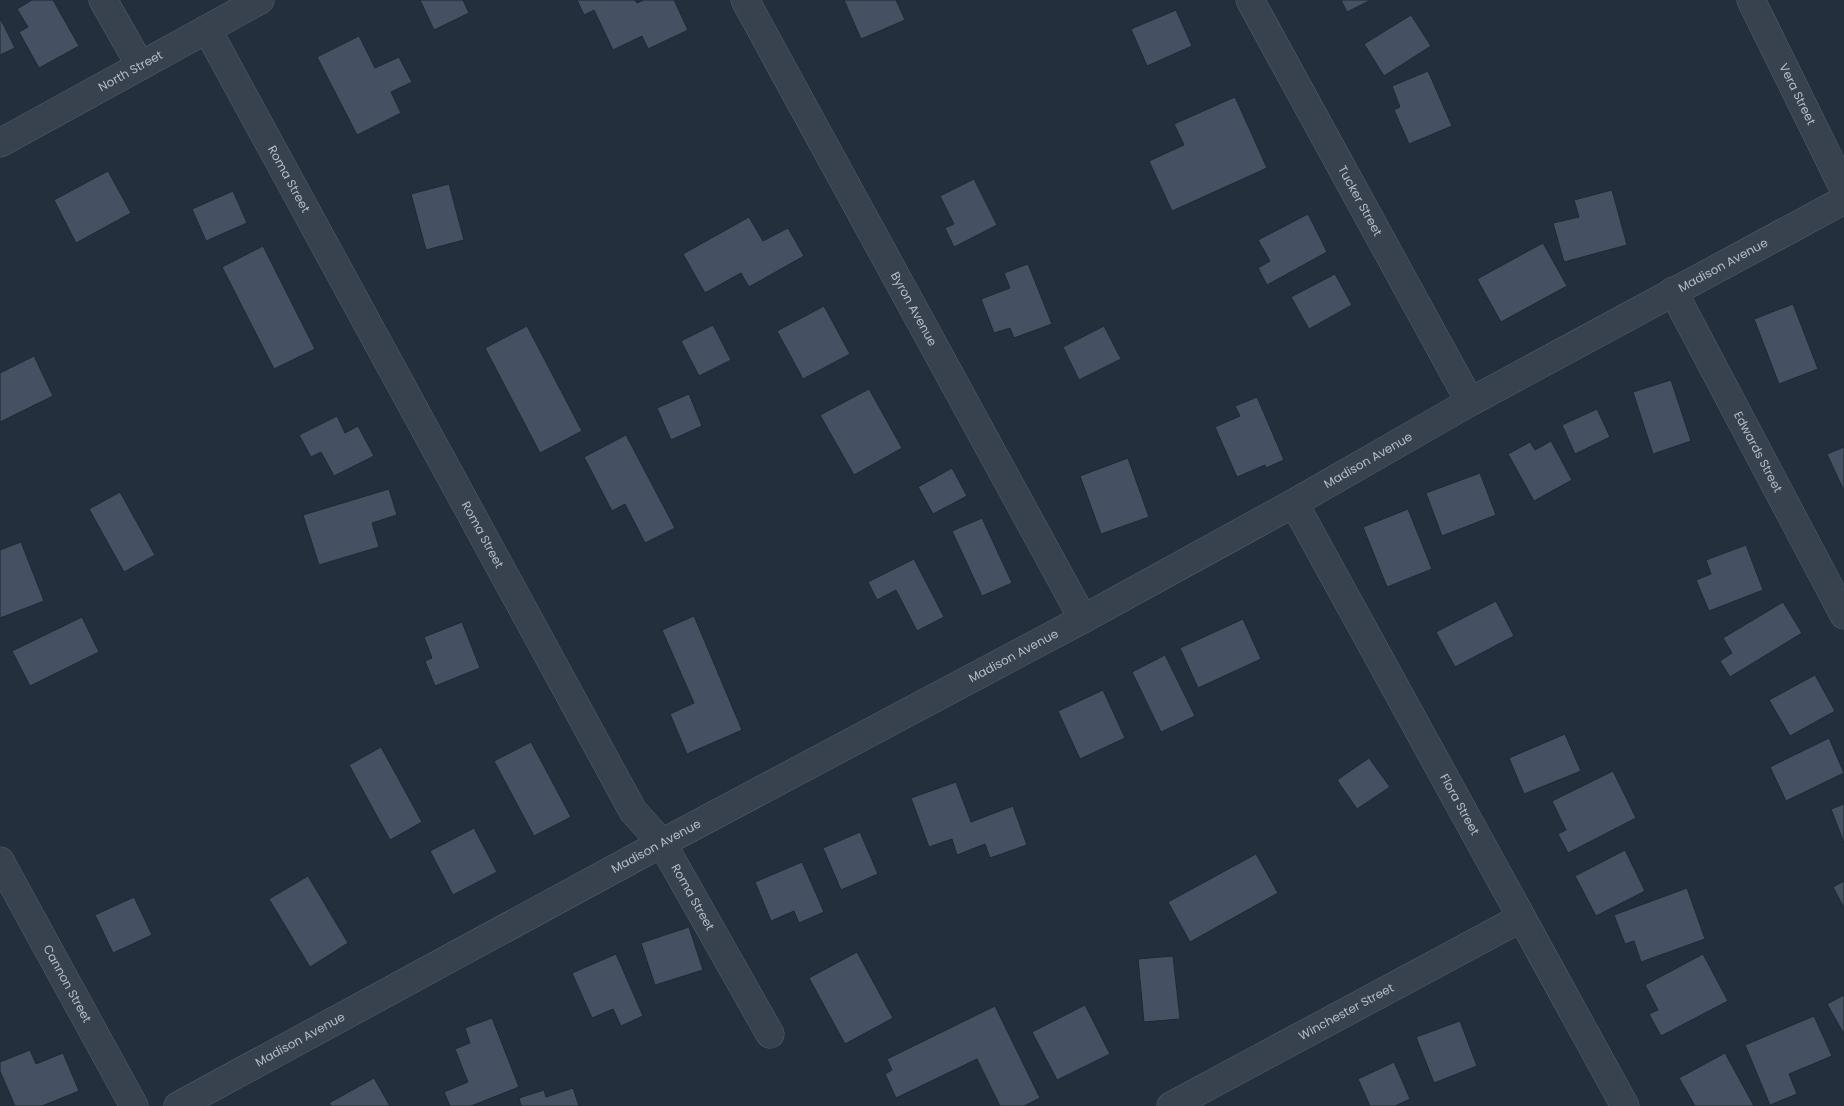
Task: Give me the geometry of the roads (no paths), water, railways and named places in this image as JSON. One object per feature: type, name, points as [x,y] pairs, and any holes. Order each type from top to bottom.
[{"type":"street","points":[[103,0],[140,65]]},
{"type":"street","name":"North Street","points":[[0,143],[260,0]]},
{"type":"street","name":"Byron Avenue","points":[[745,0],[1083,620]]},
{"type":"street","name":"Tucker Street","points":[[1250,0],[1470,402]]},
{"type":"street","name":"Vera Street","points":[[1751,0],[1844,189]]},
{"type":"street","name":"Roma Street","points":[[207,28],[633,812],[662,843],[770,1034]]},
{"type":"street","name":"Madison Avenue","points":[[178,1106],[662,843],[1083,620],[1294,503],[1470,402],[1844,200]]},
{"type":"street","name":"Edwards Street","points":[[1673,291],[1840,598]]},
{"type":"street","name":"Flora Street","points":[[1294,503],[1625,1106]]},
{"type":"street","name":"Cannon Street","points":[[0,862],[134,1106]]},
{"type":"street","name":"Winchester Street","points":[[1171,1106],[1521,918]]}]
